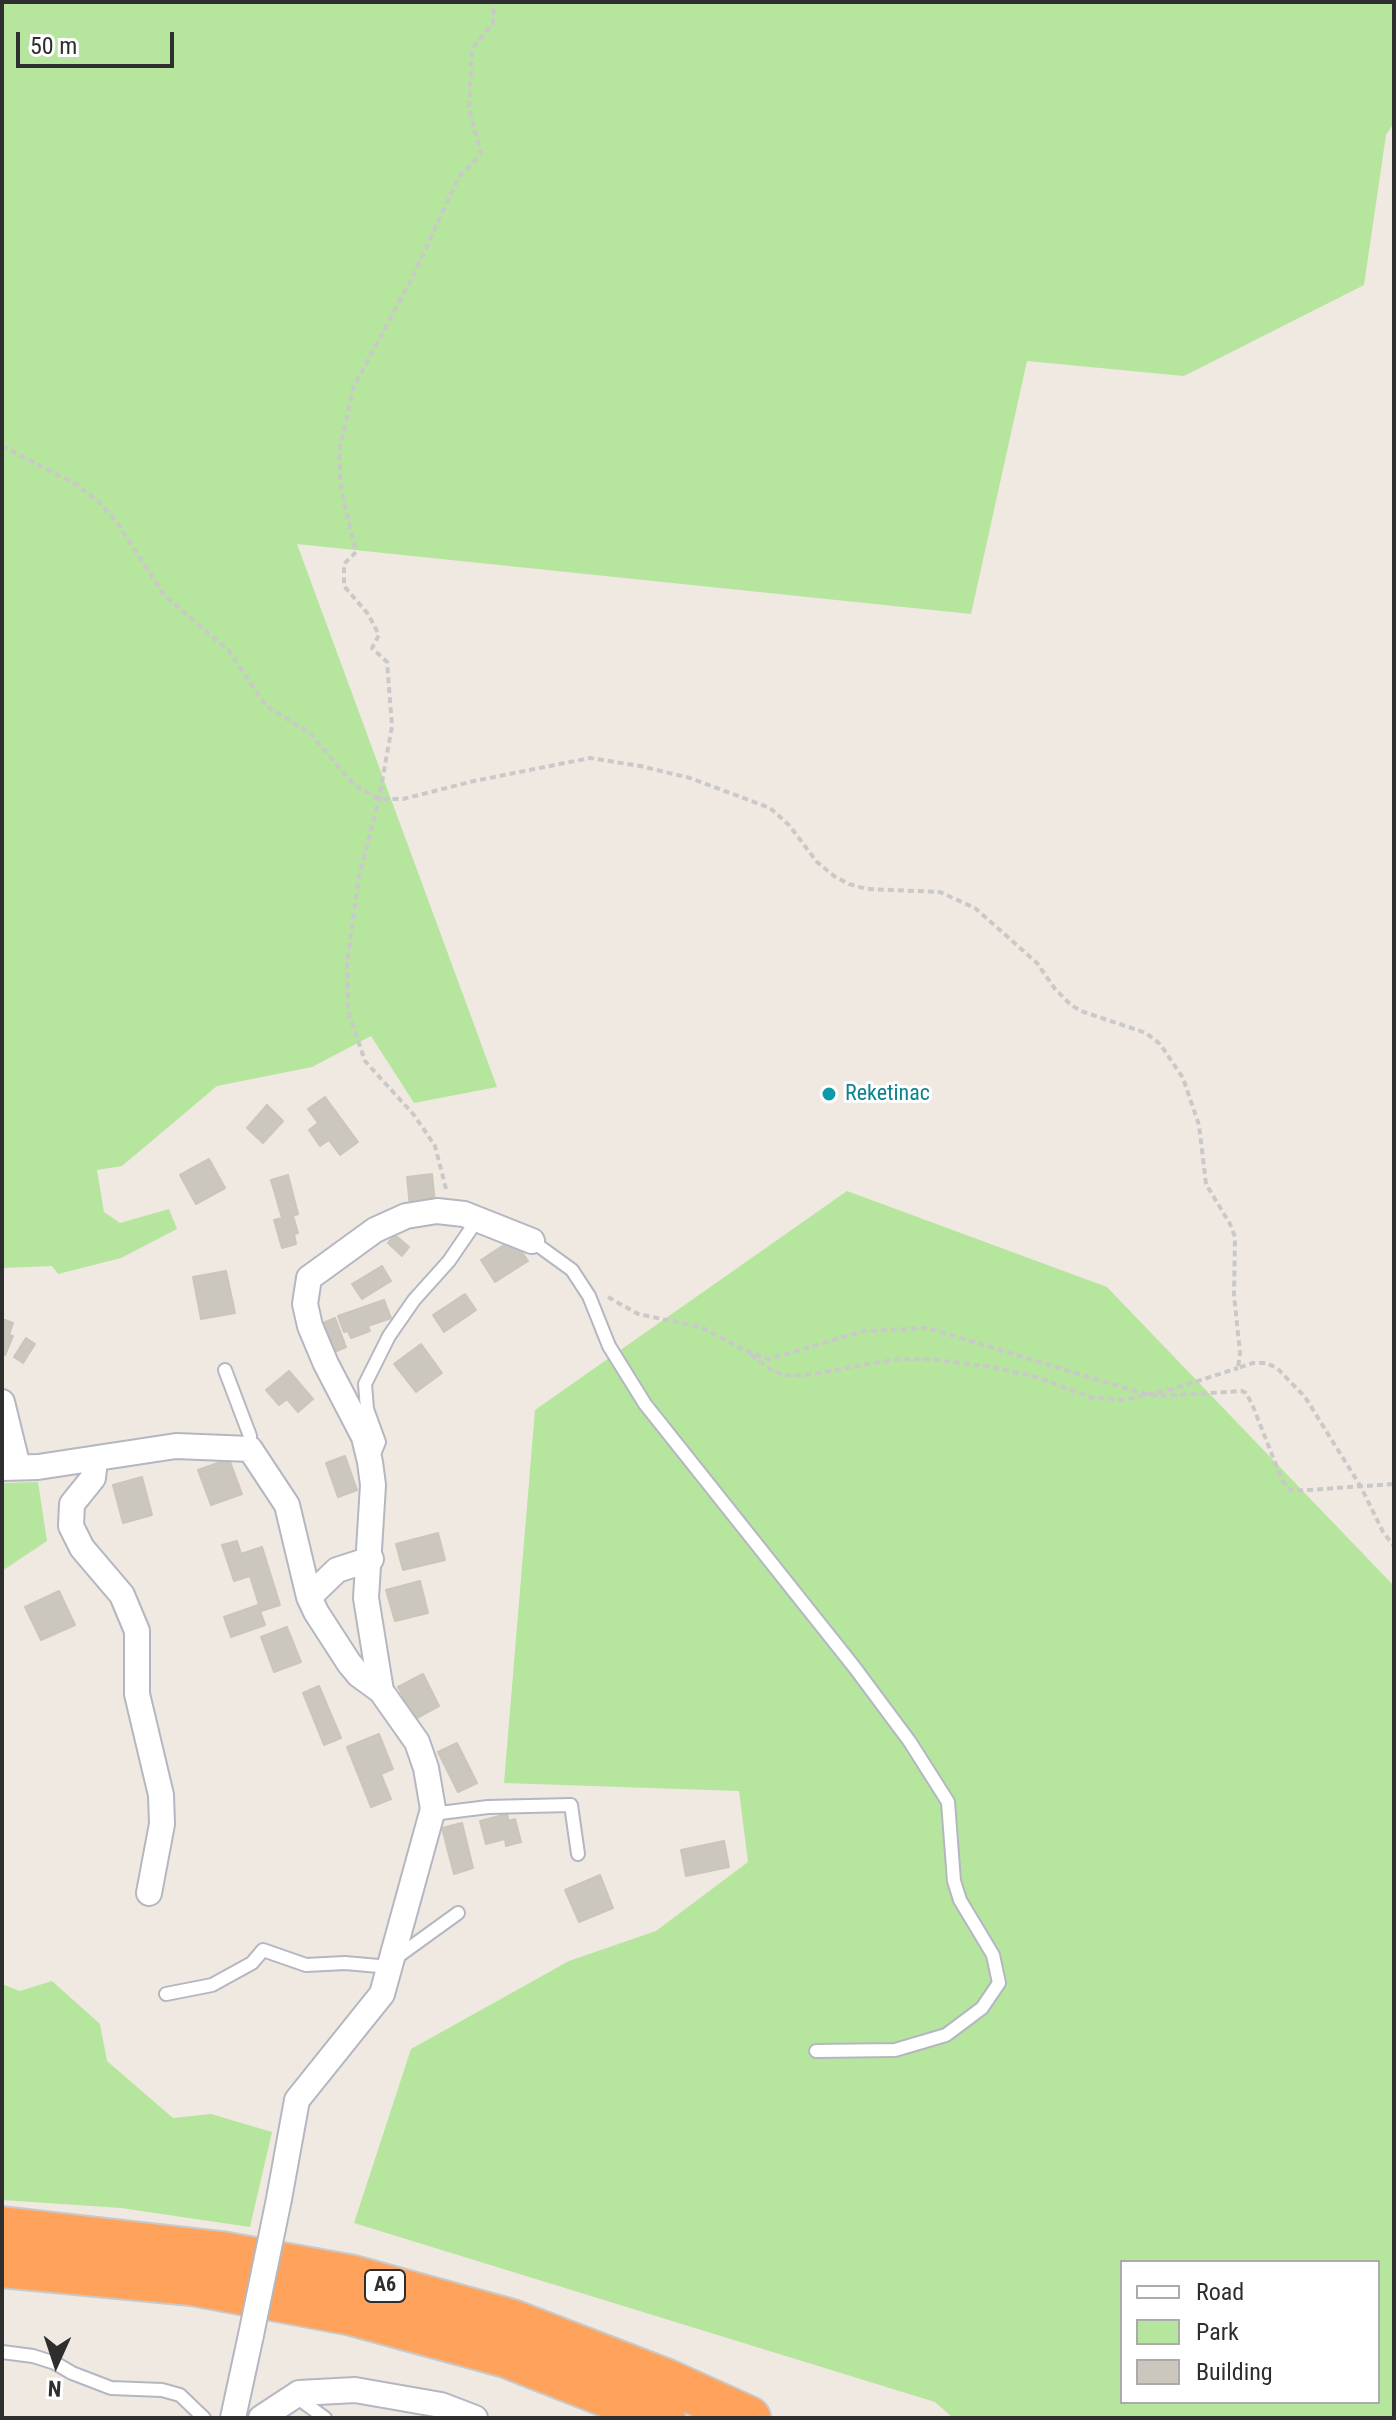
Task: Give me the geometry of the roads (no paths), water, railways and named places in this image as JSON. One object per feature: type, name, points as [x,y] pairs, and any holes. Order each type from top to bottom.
[{"type":"highway","name":"A6","points":[[2,2228],[221,2253],[353,2277],[512,2321],[665,2380],[749,2418]]},
{"type":"highway","name":"A6","points":[[2,2266],[192,2284],[352,2314],[506,2356],[664,2418]]},
{"type":"street","points":[[381,1691],[366,1598],[371,1559],[373,1485],[370,1462],[364,1437],[310,1326],[305,1304],[309,1278],[375,1230],[406,1216],[451,1211],[532,1241]]},
{"type":"street","points":[[2,1402],[10,1468],[38,1467],[176,1446],[250,1449],[287,1505],[309,1597],[349,1663],[359,1675],[381,1691],[417,1742],[426,1768],[431,1814],[382,1994],[297,2100],[233,2418]]},
{"type":"street","points":[[95,1459],[93,1478],[72,1504],[71,1526],[82,1548],[122,1595],[137,1631],[137,1694],[161,1795],[162,1824],[149,1893]]},
{"type":"street","points":[[309,1597],[337,1570],[371,1559]]},
{"type":"street","points":[[277,2410],[355,2390],[441,2405],[475,2418]]},
{"type":"lane","points":[[370,1462],[379,1442],[367,1409],[365,1384],[389,1336],[449,1261],[477,1220]]},
{"type":"lane","points":[[532,1241],[572,1270],[589,1296],[609,1346],[645,1404],[855,1668],[910,1742],[948,1802],[954,1881],[960,1900],[993,1955],[999,1983],[982,2008],[946,2035],[895,2050],[816,2051]]},
{"type":"lane","points":[[225,1370],[250,1436],[250,1449]]},
{"type":"lane","points":[[431,1814],[488,1807],[571,1805],[578,1854]]},
{"type":"lane","points":[[166,1994],[212,1985],[252,1963],[263,1950],[306,1965],[391,1964],[458,1913]]},
{"type":"lane","points":[[2,2352],[55,2363],[111,2388],[162,2390],[180,2395],[204,2418]]},
{"type":"lane","points":[[277,2410],[325,2418]]},
{"type":"place","name":"Reketinac","points":[[829,1094]]}]
